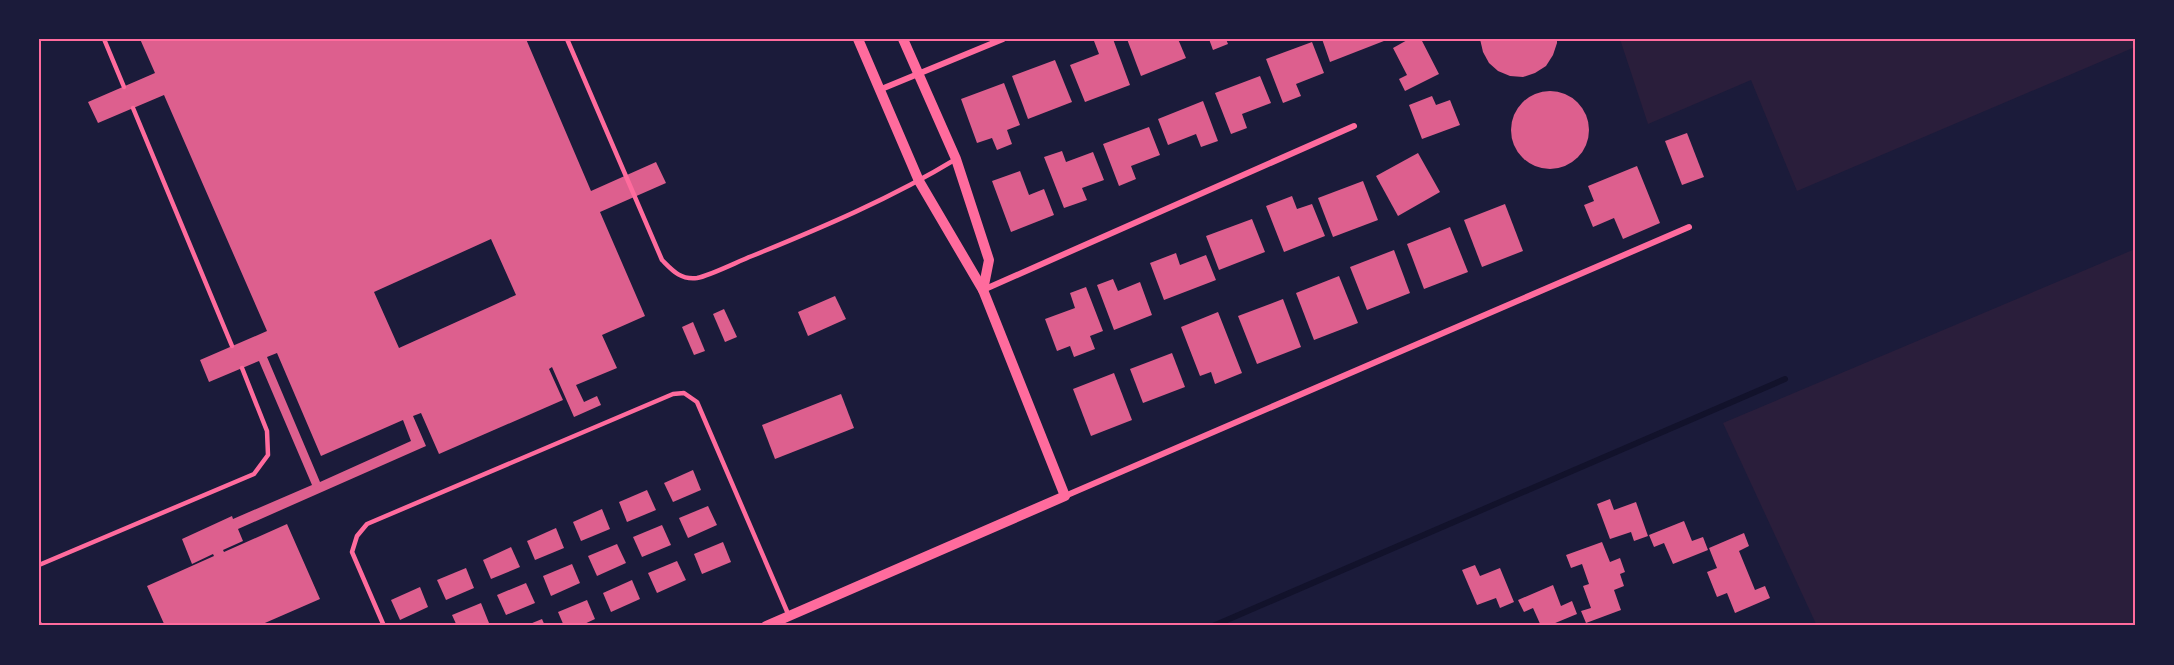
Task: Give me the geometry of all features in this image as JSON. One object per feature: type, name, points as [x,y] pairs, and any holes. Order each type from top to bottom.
[{"type":"street","points":[[858,39],[919,181],[983,290],[1065,496]]},
{"type":"street","points":[[903,39],[956,159],[989,260],[983,290]]},
{"type":"street","points":[[879,90],[1004,39]]},
{"type":"street","points":[[983,290],[1354,126]]},
{"type":"street","points":[[766,626],[1689,226]]},
{"type":"lane","points":[[104,39],[124,87]]},
{"type":"lane","points":[[567,39],[662,260],[679,276],[697,278],[836,220],[919,181],[956,159]]},
{"type":"lane","points":[[132,108],[232,346]]},
{"type":"lane","points":[[39,565],[254,474],[268,455],[267,431],[242,368]]},
{"type":"lane","points":[[384,626],[352,552],[357,536],[367,524],[673,394],[684,393],[697,402],[789,616]]},
{"type":"shaded area","points":[[1620,39],[2135,39],[2135,47],[1797,191],[1751,80],[1648,124]]},
{"type":"shaded area","points":[[2135,249],[2135,626],[1817,626],[1723,423]]},
{"type":"building","points":[[140,39],[526,39],[591,191],[656,162],[666,183],[600,212],[645,316],[602,335],[617,368],[576,385],[584,402],[597,396],[601,405],[574,417],[552,367],[549,369],[563,400],[439,454],[421,413],[413,416],[426,446],[238,529],[243,541],[223,550],[224,552],[287,524],[320,599],[258,626],[165,626],[147,586],[214,556],[213,554],[192,564],[182,539],[232,516],[233,519],[312,485],[259,361],[209,382],[200,360],[267,331],[164,95],[98,123],[88,102],[155,73]],"holes":[[[491,239],[516,295],[399,348],[374,292]],[[277,353],[321,456],[403,420],[411,441],[320,482],[267,357]]]},
{"type":"building","points":[[1113,39],[1130,85],[1085,102],[1070,65],[1099,54],[1094,41]]},
{"type":"building","points":[[1127,39],[1178,39],[1186,58],[1141,76]]},
{"type":"building","points":[[1209,39],[1226,39],[1228,44],[1213,50]]},
{"type":"building","points":[[1322,39],[1389,39],[1330,62]]},
{"type":"building","points":[[1409,39],[1421,39],[1439,74],[1405,91],[1399,79],[1407,75],[1393,48]]},
{"type":"building","points":[[1480,39],[1557,39],[1557,43],[1546,66],[1523,77],[1510,76],[1498,71],[1489,63]]},
{"type":"building","points":[[1312,42],[1324,73],[1296,84],[1301,96],[1283,103],[1266,59]]},
{"type":"building","points":[[1055,60],[1072,102],[1028,119],[1012,76]]},
{"type":"building","points":[[1260,76],[1271,103],[1242,114],[1247,128],[1231,134],[1215,93]]},
{"type":"building","points":[[1004,83],[1020,125],[1007,130],[1012,144],[997,150],[992,138],[977,143],[961,99]]},
{"type":"building","points":[[1542,91],[1558,91],[1572,97],[1583,108],[1589,122],[1589,138],[1583,152],[1572,163],[1558,169],[1542,169],[1528,163],[1517,152],[1511,138],[1511,122],[1517,108],[1528,97]]},
{"type":"building","points":[[1432,96],[1436,105],[1450,100],[1460,125],[1422,139],[1409,105]]},
{"type":"building","points":[[1203,101],[1218,141],[1201,147],[1196,134],[1168,145],[1158,119]]},
{"type":"building","points":[[1149,127],[1160,155],[1131,166],[1136,179],[1119,186],[1103,144]]},
{"type":"building","points":[[1687,133],[1704,177],[1682,185],[1665,141]]},
{"type":"building","points":[[1062,151],[1066,162],[1093,152],[1104,180],[1082,188],[1087,200],[1064,208],[1044,157]]},
{"type":"building","points":[[1418,153],[1440,192],[1398,216],[1376,176]]},
{"type":"building","points":[[1637,166],[1660,223],[1623,239],[1614,218],[1593,227],[1584,205],[1594,201],[1588,186]]},
{"type":"building","points":[[1020,171],[1029,195],[1044,189],[1054,215],[1011,232],[992,181]]},
{"type":"building","points":[[1363,181],[1378,220],[1333,237],[1318,198]]},
{"type":"building","points":[[1292,196],[1297,209],[1312,204],[1325,236],[1284,252],[1266,206]]},
{"type":"building","points":[[1505,204],[1523,251],[1482,267],[1464,220]]},
{"type":"building","points":[[1252,219],[1265,252],[1219,270],[1206,236]]},
{"type":"building","points":[[1450,227],[1468,272],[1424,289],[1407,244]]},
{"type":"building","points":[[1394,250],[1410,293],[1367,310],[1350,267]]},
{"type":"building","points":[[1176,253],[1180,265],[1206,255],[1216,280],[1164,300],[1150,263]]},
{"type":"building","points":[[1339,276],[1358,323],[1314,340],[1296,293]]},
{"type":"building","points":[[1113,279],[1118,291],[1140,282],[1152,315],[1114,330],[1097,285]]},
{"type":"building","points":[[1086,287],[1103,331],[1090,336],[1095,349],[1074,357],[1070,346],[1057,351],[1045,319],[1075,308],[1070,293]]},
{"type":"building","points":[[835,296],[846,319],[808,336],[798,312]]},
{"type":"building","points":[[1283,299],[1301,347],[1257,364],[1238,316]]},
{"type":"building","points":[[724,309],[737,337],[725,342],[713,314]]},
{"type":"building","points":[[1218,312],[1242,373],[1215,384],[1211,372],[1200,376],[1181,327]]},
{"type":"building","points":[[693,322],[705,351],[694,355],[682,327]]},
{"type":"building","points":[[1172,353],[1185,387],[1143,403],[1130,369]]},
{"type":"building","points":[[1114,373],[1132,420],[1091,436],[1073,389]]},
{"type":"building","points":[[841,394],[854,428],[775,459],[762,425]]},
{"type":"building","points":[[693,470],[701,490],[673,502],[664,483]]},
{"type":"building","points":[[647,490],[656,510],[627,522],[619,502]]},
{"type":"building","points":[[1610,499],[1614,510],[1636,502],[1648,536],[1634,541],[1631,532],[1610,539],[1597,504]]},
{"type":"building","points":[[708,506],[717,525],[688,538],[679,518]]},
{"type":"building","points":[[602,509],[610,529],[581,541],[573,522]]},
{"type":"building","points":[[1684,521],[1692,541],[1703,537],[1708,550],[1673,564],[1664,543],[1654,547],[1649,535]]},
{"type":"building","points":[[662,525],[671,545],[642,557],[633,537]]},
{"type":"building","points":[[556,528],[564,548],[535,560],[527,541]]},
{"type":"building","points":[[1744,533],[1749,546],[1739,551],[1755,590],[1765,586],[1770,598],[1735,613],[1727,593],[1717,597],[1707,572],[1717,568],[1709,548]]},
{"type":"building","points":[[723,542],[731,562],[702,574],[694,554]]},
{"type":"building","points":[[1602,542],[1610,562],[1620,558],[1625,572],[1620,574],[1624,586],[1614,590],[1621,610],[1586,623],[1581,611],[1591,608],[1583,586],[1589,584],[1582,564],[1571,568],[1566,555]]},
{"type":"building","points":[[617,544],[626,563],[597,576],[588,556]]},
{"type":"building","points":[[511,547],[520,567],[491,579],[483,560]]},
{"type":"building","points":[[677,561],[686,580],[657,593],[648,573]]},
{"type":"building","points":[[572,564],[580,583],[551,596],[543,576]]},
{"type":"building","points":[[1475,565],[1480,576],[1500,568],[1514,602],[1500,608],[1496,598],[1477,605],[1462,570]]},
{"type":"building","points":[[466,568],[474,588],[446,600],[437,580]]},
{"type":"building","points":[[632,580],[640,599],[611,612],[603,593]]},
{"type":"building","points":[[526,583],[535,603],[506,615],[497,595]]},
{"type":"building","points":[[1553,585],[1561,606],[1572,601],[1577,614],[1548,626],[1541,626],[1533,608],[1524,612],[1518,600]]},
{"type":"building","points":[[420,587],[428,607],[400,620],[391,600]]},
{"type":"building","points":[[587,600],[595,619],[580,626],[564,626],[558,612]]},
{"type":"building","points":[[481,603],[489,623],[481,626],[457,626],[452,615]]},
{"type":"building","points":[[542,619],[545,626],[525,626]]},
{"type":"waterway","points":[[1213,626],[1785,379]]}]
